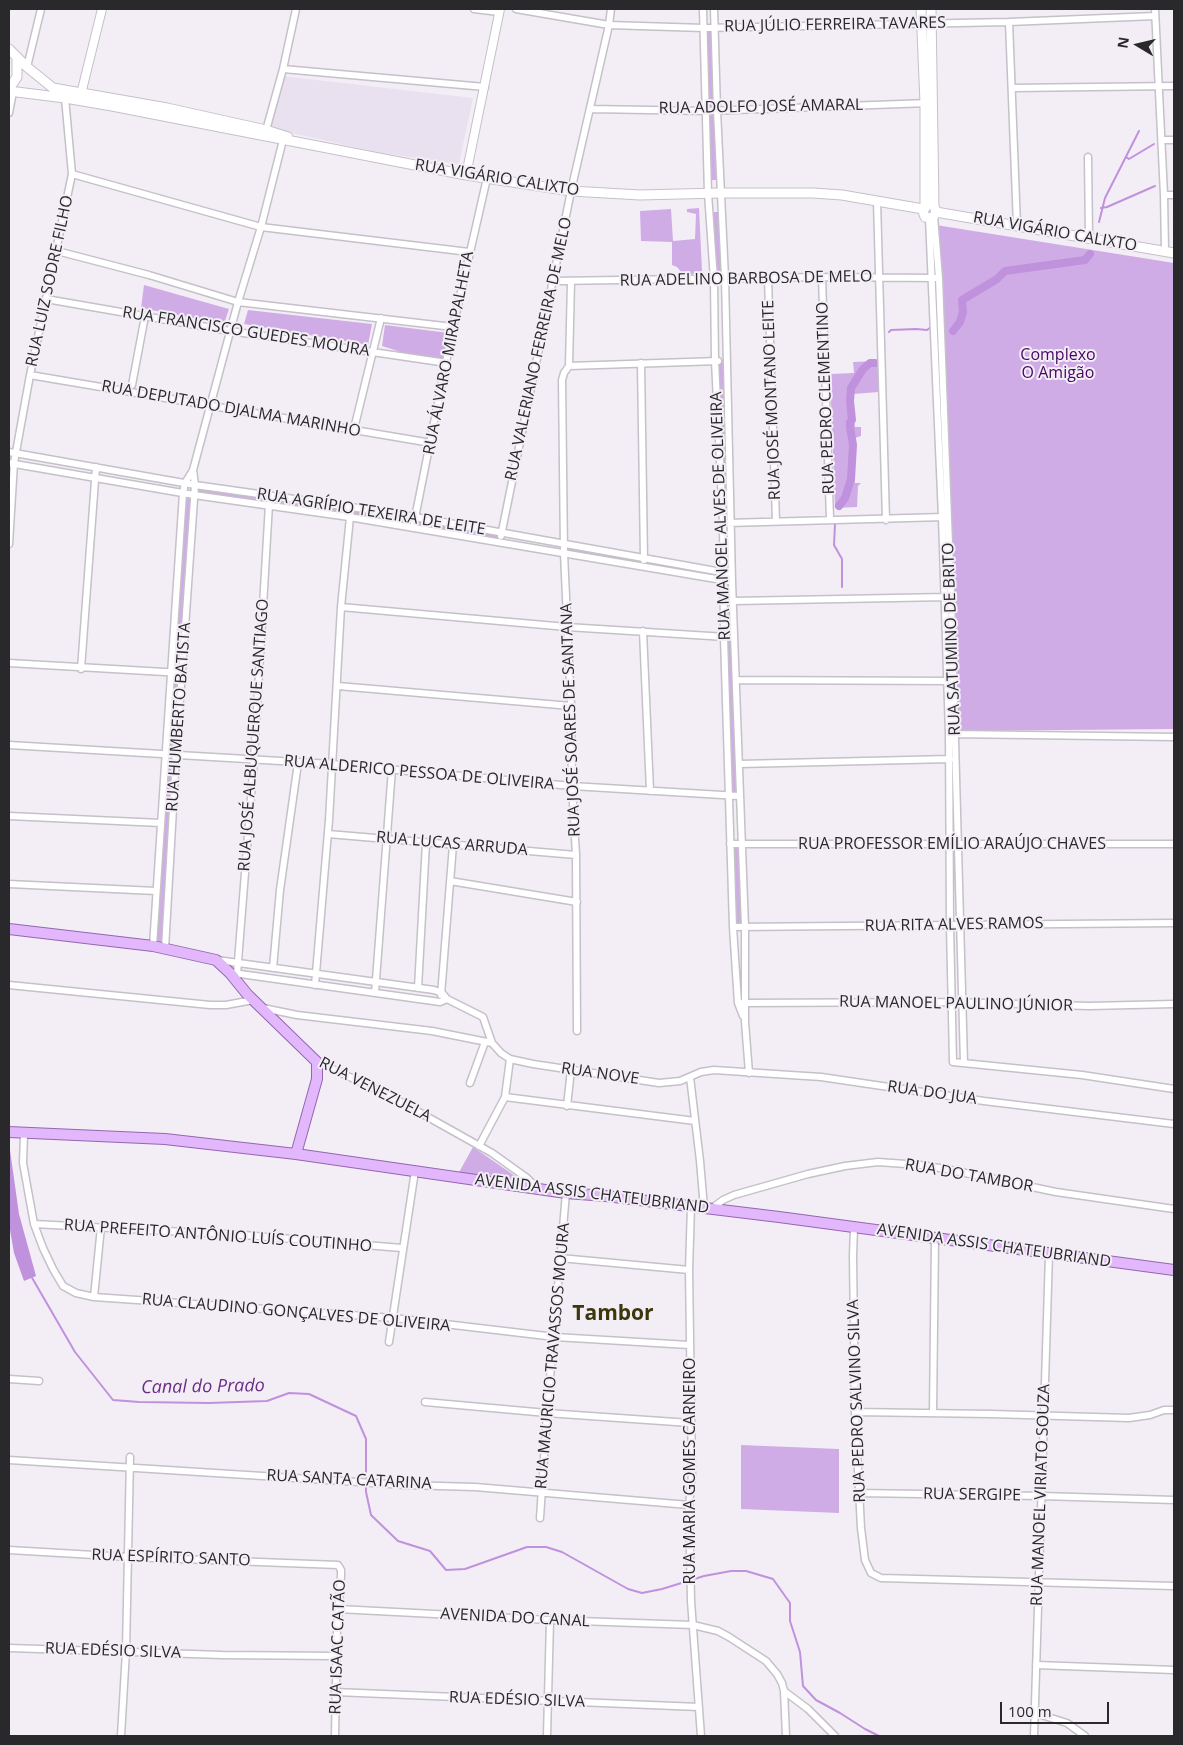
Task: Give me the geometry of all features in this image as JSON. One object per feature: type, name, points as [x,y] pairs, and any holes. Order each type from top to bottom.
[{"type":"main road","name":"RUA SATUMINO DE BRITO","points":[[921,9],[927,24]]},
{"type":"main road","name":"RUA SATUMINO DE BRITO","points":[[930,211],[927,24],[931,9]]},
{"type":"main road","name":"RUA VIGÁRIO CALIXTO","points":[[9,49],[27,67],[53,88],[167,108],[284,138],[466,175],[571,191],[640,196],[708,193],[813,193],[842,195],[1170,252]]},
{"type":"main road","points":[[10,91],[17,77],[18,58]]},
{"type":"main road","name":"RUA VIGÁRIO CALIXTO","points":[[10,91],[65,98],[266,133]]},
{"type":"main road","points":[[9,929],[153,946],[216,960],[233,974]]},
{"type":"main road","name":"RUA VENEZUELA","points":[[233,974],[254,1000],[317,1062]]},
{"type":"main road","points":[[296,1154],[317,1079],[317,1062]]},
{"type":"main road","name":"AVENIDA ASSIS CHATEUBRIAND","points":[[17,1133],[165,1139],[296,1154],[566,1193],[707,1208],[1174,1270]]},
{"type":"street","points":[[27,67],[41,9]]},
{"type":"street","points":[[81,94],[102,9]]},
{"type":"street","points":[[266,133],[296,9]]},
{"type":"street","points":[[466,175],[500,10],[474,9]]},
{"type":"street","name":"RUA JÚLIO FERREIRA TAVARES","points":[[516,9],[609,25],[704,28],[1008,22],[1156,16]]},
{"type":"street","name":"RUA VALERIANO FERREIRA DE MELO","points":[[500,543],[571,191],[611,9]]},
{"type":"street","name":"RUA MANOEL ALVES DE OLIVEIRA","points":[[703,9],[708,193],[714,280],[715,361],[723,523],[724,636],[733,927],[745,1022],[749,1073]]},
{"type":"street","name":"RUA MANOEL ALVES DE OLIVEIRA","points":[[714,9],[716,110],[723,193],[732,582],[745,927],[742,1003]]},
{"type":"street","points":[[1155,9],[1164,195],[1170,252]]},
{"type":"street","points":[[1008,22],[1017,225]]},
{"type":"street","points":[[283,69],[484,88]]},
{"type":"street","points":[[1012,88],[1174,86]]},
{"type":"street","points":[[9,113],[10,91]]},
{"type":"street","name":"RUA LUIZ SODRE FILHO","points":[[9,544],[11,463],[16,453],[30,375],[72,174],[65,98]]},
{"type":"street","name":"RUA ADOLFO JOSÉ AMARAL","points":[[590,108],[707,111],[928,103]]},
{"type":"street","points":[[185,483],[193,470],[284,138]]},
{"type":"street","points":[[1162,140],[1174,140]]},
{"type":"street","points":[[1088,157],[1089,238]]},
{"type":"street","points":[[72,174],[261,227],[469,252]]},
{"type":"street","name":"RUA ÁLVARO MIRAPALHETA","points":[[413,528],[453,327],[487,178]]},
{"type":"street","points":[[1164,195],[1174,195]]},
{"type":"street","points":[[877,201],[886,520]]},
{"type":"street","name":"RUA SATUMINO DE BRITO","points":[[930,211],[936,278],[950,681],[953,734],[959,844],[964,1063],[953,1062],[950,925],[950,759],[953,734]]},
{"type":"street","points":[[57,251],[149,275],[238,302],[453,327]]},
{"type":"street","name":"RUA PEDRO CLEMENTINO","points":[[822,278],[830,520]]},
{"type":"street","name":"RUA ADELINO BARBOSA DE MELO","points":[[553,281],[936,278]]},
{"type":"street","name":"RUA JOSÉ MONTANO LEITE","points":[[768,279],[776,521]]},
{"type":"street","points":[[571,281],[568,366],[726,361]]},
{"type":"street","name":"RUA FRANCISCO GUEDES MOURA","points":[[46,299],[230,331],[447,363]]},
{"type":"street","points":[[132,385],[145,316]]},
{"type":"street","points":[[714,317],[725,316]]},
{"type":"street","points":[[354,429],[381,318]]},
{"type":"street","points":[[640,364],[644,566]]},
{"type":"street","name":"RUA JOSÉ SOARES DE SANTANA","points":[[568,366],[562,380],[564,553],[576,855],[577,1031]]},
{"type":"street","name":"RUA DEPUTADO DJALMA MARINHO","points":[[30,375],[431,442]]},
{"type":"street","name":"RUA AGRÍPIO TEXEIRA DE LEITE","points":[[9,452],[195,485],[415,517],[501,534],[732,574]]},
{"type":"street","name":"RUA AGRÍPIO TEXEIRA DE LEITE","points":[[11,463],[194,495],[349,517],[732,582]]},
{"type":"street","points":[[81,668],[96,467]]},
{"type":"street","name":"RUA HUMBERTO BATISTA","points":[[165,949],[195,485],[193,470]]},
{"type":"street","name":"RUA HUMBERTO BATISTA","points":[[153,946],[170,673],[185,483]]},
{"type":"street","name":"RUA JOSÉ ALBUQUERQUE SANTIAGO","points":[[233,974],[237,963],[254,760],[270,496]]},
{"type":"street","points":[[316,985],[338,686],[341,607],[351,507]]},
{"type":"street","points":[[723,523],[945,517]]},
{"type":"street","points":[[734,601],[948,597]]},
{"type":"street","points":[[341,607],[567,626],[734,637]]},
{"type":"street","points":[[643,631],[650,791]]},
{"type":"street","points":[[9,663],[182,673]]},
{"type":"street","points":[[736,680],[950,681]]},
{"type":"street","points":[[338,686],[571,706]]},
{"type":"street","points":[[953,734],[1174,737]]},
{"type":"street","name":"RUA ALDERICO PESSOA DE OLIVEIRA","points":[[9,745],[331,764],[572,786],[739,796]]},
{"type":"street","points":[[739,764],[950,759]]},
{"type":"street","points":[[273,968],[280,890],[298,763]]},
{"type":"street","points":[[375,993],[392,770]]},
{"type":"street","points":[[9,816],[161,823]]},
{"type":"street","name":"RUA LUCAS ARRUDA","points":[[328,834],[576,855]]},
{"type":"street","points":[[418,988],[426,842]]},
{"type":"street","name":"RUA PROFESSOR EMÍLIO ARAÚJO CHAVES","points":[[730,844],[1174,844]]},
{"type":"street","points":[[444,1000],[442,993],[454,845]]},
{"type":"street","points":[[450,880],[577,902]]},
{"type":"street","points":[[9,884],[156,891]]},
{"type":"street","name":"RUA RITA ALVES RAMOS","points":[[733,927],[1174,923]]},
{"type":"street","points":[[216,960],[317,973],[442,993]]},
{"type":"street","points":[[233,974],[444,1000],[483,1017],[488,1043],[470,1082]]},
{"type":"street","points":[[9,985],[210,1006],[254,1000]]},
{"type":"street","name":"RUA MANOEL PAULINO JÚNIOR","points":[[742,1003],[952,1002],[1089,1006],[1174,1004]]},
{"type":"street","points":[[262,1007],[297,1015],[432,1031],[488,1043],[510,1059],[505,1097],[479,1146]]},
{"type":"street","name":"RUA NOVE","points":[[510,1059],[660,1083],[680,1081],[690,1077]]},
{"type":"street","name":"RUA VENEZUELA","points":[[317,1062],[401,1102],[479,1146],[526,1178],[534,1188]]},
{"type":"street","points":[[964,1063],[1082,1075],[1174,1089]]},
{"type":"street","points":[[567,1106],[571,1070]]},
{"type":"street","name":"RUA DO JUA","points":[[690,1077],[700,1072],[714,1070],[821,1077],[985,1101],[1174,1124]]},
{"type":"street","points":[[690,1077],[707,1208]]},
{"type":"street","points":[[505,1097],[695,1121]]},
{"type":"street","name":"RUA CLAUDINO GONÇALVES DE OLIVEIRA","points":[[17,1133],[34,1224],[46,1255],[64,1286],[76,1293],[94,1297],[394,1318],[555,1337],[689,1345]]},
{"type":"street","name":"RUA DO TAMBOR","points":[[707,1208],[734,1195],[800,1176],[836,1168],[878,1162],[929,1166],[1056,1192],[1174,1210]]},
{"type":"street","points":[[389,1342],[415,1172]]},
{"type":"street","name":"RUA MAURICIO TRAVASSOS MOURA","points":[[540,1518],[566,1193]]},
{"type":"street","name":"RUA MARIA GOMES CARNEIRO","points":[[691,1206],[689,1270],[692,1474],[689,1505],[690,1566],[701,1736]]},
{"type":"street","name":"RUA PREFEITO ANTÔNIO LUÍS COUTINHO","points":[[34,1224],[243,1235],[402,1248]]},
{"type":"street","points":[[94,1297],[101,1227]]},
{"type":"street","name":"RUA PEDRO SALVINO SILVA","points":[[854,1227],[854,1412],[861,1528],[865,1560],[871,1573],[881,1578],[1039,1582]]},
{"type":"street","points":[[933,1413],[935,1238]]},
{"type":"street","name":"RUA MANOEL VIRIATO SOUZA","points":[[1034,1736],[1049,1254]]},
{"type":"street","points":[[560,1258],[689,1270]]},
{"type":"street","points":[[9,1379],[40,1381]]},
{"type":"street","points":[[425,1402],[690,1423]]},
{"type":"street","points":[[854,1412],[1129,1418],[1150,1415],[1164,1410],[1174,1410]]},
{"type":"street","points":[[121,1736],[126,1651],[130,1458]]},
{"type":"street","name":"RUA SANTA CATARINA","points":[[9,1460],[542,1493],[689,1505]]},
{"type":"street","name":"RUA SERGIPE","points":[[859,1493],[1174,1500]]},
{"type":"street","name":"RUA ESPÍRITO SANTO","points":[[9,1550],[128,1557],[333,1563]]},
{"type":"street","name":"RUA ISAAC CATÃO","points":[[333,1563],[339,1566],[341,1570],[336,1656],[335,1736]]},
{"type":"street","points":[[1039,1582],[1174,1586]]},
{"type":"street","name":"AVENIDA DO CANAL","points":[[338,1609],[693,1626],[718,1632],[766,1661],[777,1674],[784,1691]]},
{"type":"street","points":[[547,1736],[550,1620]]},
{"type":"street","name":"RUA EDÉSIO SILVA","points":[[9,1648],[336,1656]]},
{"type":"street","points":[[1036,1665],[1174,1670]]},
{"type":"street","points":[[784,1691],[786,1736]]},
{"type":"street","points":[[784,1691],[808,1709],[836,1736]]},
{"type":"street","name":"RUA EDÉSIO SILVA","points":[[335,1692],[699,1707]]},
{"type":"street","points":[[1035,1713],[1067,1723],[1085,1736]]},
{"type":"shaded area","points":[[282,76],[473,98],[459,164],[381,153],[269,128]]},
{"type":"shaded area","points":[[9,1143],[19,1214],[36,1276],[24,1281],[14,1253],[9,1224]]},
{"type":"green space","points":[[707,30],[713,30],[715,109],[709,108]]},
{"type":"green space","points":[[709,112],[715,112],[716,180],[709,180]]},
{"type":"green space","points":[[699,208],[702,271],[690,275],[682,273],[677,267],[672,265],[672,242],[641,241],[640,211],[671,209],[673,241],[695,239],[696,214],[687,212],[687,209]]},
{"type":"green space","points":[[712,212],[721,212],[725,278],[716,278]]},
{"type":"green space","name":"Complexo O Amigão","points":[[936,225],[1174,263],[1174,729],[956,731]]},
{"type":"green space","points":[[144,285],[229,309],[224,324],[141,308]]},
{"type":"green space","points":[[248,310],[372,324],[368,345],[244,324]]},
{"type":"green space","points":[[385,325],[449,333],[443,360],[407,354],[382,346]]},
{"type":"green space","points":[[878,361],[879,392],[853,394],[855,427],[861,427],[861,436],[855,438],[856,455],[853,457],[855,483],[861,483],[858,486],[857,507],[835,508],[830,374],[854,373],[853,362]]},
{"type":"green space","points":[[724,362],[729,521],[725,521],[717,363]]},
{"type":"green space","points":[[197,487],[267,497],[267,504],[197,494]]},
{"type":"green space","points":[[185,497],[192,497],[180,671],[172,671]]},
{"type":"green space","points":[[271,498],[349,508],[348,515],[271,504]]},
{"type":"green space","points":[[353,509],[413,518],[411,526],[351,516]]},
{"type":"green space","points":[[417,520],[500,535],[499,541],[415,527]]},
{"type":"green space","points":[[565,545],[731,575],[731,580],[566,552]]},
{"type":"green space","points":[[726,639],[733,639],[737,794],[730,794]]},
{"type":"green space","points":[[172,675],[180,675],[175,753],[168,752]]},
{"type":"green space","points":[[175,757],[163,947],[155,945],[167,758]]},
{"type":"green space","points":[[740,846],[743,926],[735,926],[732,847]]},
{"type":"green space","points":[[473,1147],[521,1180],[458,1174]]},
{"type":"green space","points":[[741,1445],[839,1449],[839,1513],[741,1509]]},
{"type":"waterway","points":[[1099,222],[1105,198],[1139,131]]},
{"type":"waterway","points":[[1126,157],[1129,159],[1154,144]]},
{"type":"waterway","points":[[1101,208],[1155,186]]},
{"type":"waterway","points":[[953,331],[960,322],[963,312],[962,300],[997,279],[1005,271],[1085,260],[1090,254]]},
{"type":"waterway","points":[[889,332],[891,330],[927,330],[931,327]]},
{"type":"waterway","points":[[839,506],[845,498],[851,479],[853,445],[850,427],[852,420],[851,388],[863,369],[870,363],[875,363]]},
{"type":"waterway","points":[[835,524],[834,545],[842,559],[842,587]]},
{"type":"waterway","name":"Canal do Prado","points":[[31,1276],[75,1352],[113,1400],[209,1403],[267,1401],[289,1393],[309,1394],[356,1416],[366,1439],[366,1492],[371,1515],[398,1541],[430,1551],[446,1570],[465,1569],[527,1547],[546,1547],[562,1552],[628,1589],[642,1593],[704,1576],[731,1571],[746,1571],[773,1579],[790,1603],[790,1621],[800,1652],[803,1686],[816,1700],[879,1736]]},
{"type":"district","name":"Tambor","points":[[613,1314]]}]
